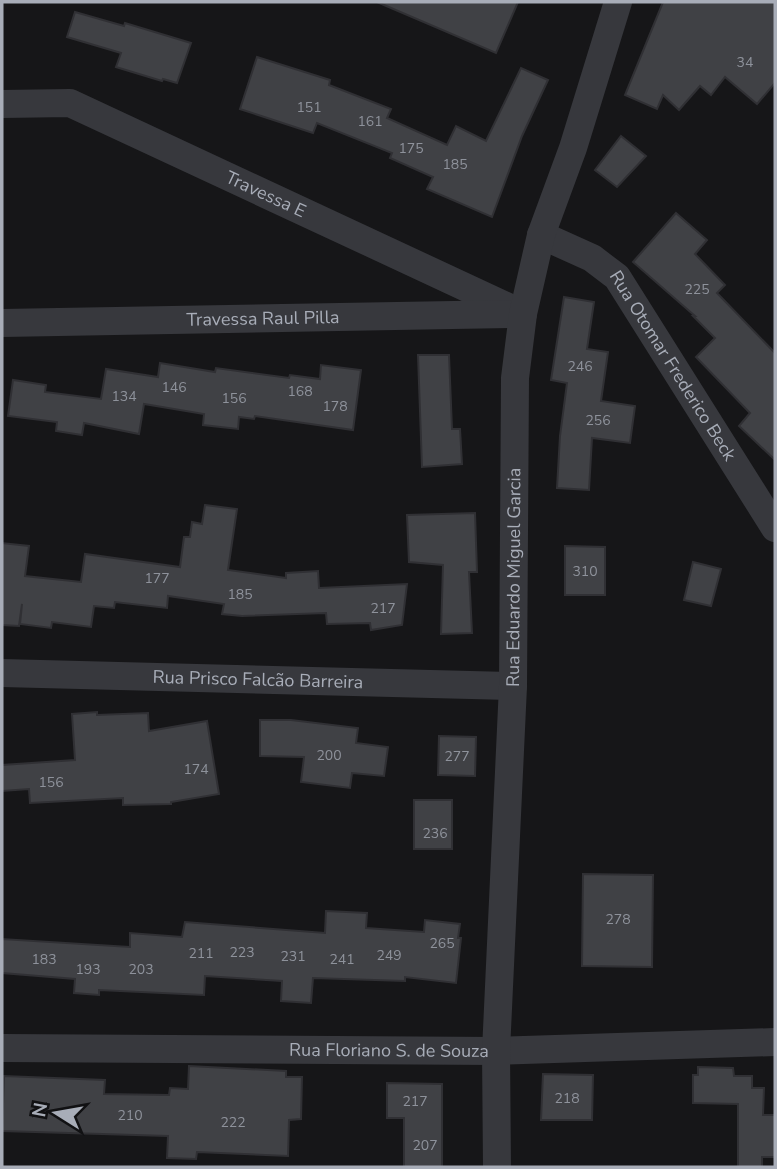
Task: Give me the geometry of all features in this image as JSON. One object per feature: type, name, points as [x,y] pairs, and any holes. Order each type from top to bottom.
[{"type":"street","name":"Rua Eduardo Miguel Garcia","points":[[497,1167],[496,1051],[513,686],[515,378],[523,314],[541,235],[573,148],[618,2]]},
{"type":"street","name":"Travessa E","points":[[2,104],[70,103],[523,314]]},
{"type":"street","name":"Rua Otomar Frederico Beck","points":[[541,235],[592,258],[617,277],[775,528]]},
{"type":"street","name":"Travessa Raul Pilla","points":[[2,323],[523,314]]},
{"type":"street","name":"Rua Prisco Falcão Barreira","points":[[2,673],[513,686]]},
{"type":"street","name":"Rua Floriano S. de Souza","points":[[2,1048],[496,1051],[775,1042]]},
{"type":"building","points":[[377,2],[518,2],[496,53]]},
{"type":"building","points":[[663,2],[775,2],[775,83],[757,104],[725,77],[711,95],[700,86],[679,110],[663,95],[657,109],[625,95]]},
{"type":"building","points":[[75,12],[124,26],[125,23],[191,43],[177,83],[116,67],[121,53],[67,37]]},
{"type":"building","points":[[257,57],[330,80],[329,85],[391,109],[387,118],[447,145],[456,126],[486,141],[521,68],[548,80],[522,136],[492,217],[427,189],[433,177],[390,158],[392,153],[317,123],[313,133],[240,109]]},
{"type":"building","points":[[621,136],[646,156],[617,187],[595,170]]},
{"type":"building","points":[[676,213],[707,240],[695,254],[725,285],[717,293],[775,353],[775,460],[739,426],[750,413],[696,357],[715,338],[695,316],[633,262]]},
{"type":"building","points":[[564,297],[594,302],[587,349],[608,352],[601,401],[635,406],[630,443],[592,438],[589,490],[557,488],[567,383],[551,380]]},
{"type":"building","points":[[418,355],[449,355],[452,429],[460,429],[462,464],[422,467]]},
{"type":"building","points":[[160,363],[215,372],[216,368],[289,378],[290,375],[320,379],[321,365],[361,370],[353,430],[255,416],[254,419],[239,417],[238,429],[203,425],[204,414],[144,404],[139,434],[84,423],[82,435],[56,431],[57,422],[8,416],[13,380],[46,385],[45,392],[101,399],[106,369],[158,377]]},
{"type":"building","points":[[205,505],[237,509],[228,570],[286,578],[286,573],[318,571],[319,588],[407,584],[402,625],[371,630],[370,623],[327,624],[326,613],[242,616],[222,614],[224,604],[168,596],[167,608],[115,602],[114,608],[94,606],[91,627],[52,622],[51,628],[20,624],[22,604],[19,626],[2,625],[2,543],[29,546],[25,576],[81,582],[85,554],[180,567],[184,537],[190,537],[192,522],[202,524]]},
{"type":"building","points":[[475,513],[477,572],[469,572],[472,633],[441,634],[443,565],[409,562],[407,515]]},
{"type":"building","points":[[565,546],[605,547],[605,595],[565,595]]},
{"type":"building","points":[[693,562],[721,569],[711,606],[684,600]]},
{"type":"building","points":[[97,712],[97,715],[148,713],[149,731],[207,721],[219,794],[171,804],[123,805],[123,798],[30,803],[29,789],[2,791],[2,765],[75,760],[72,714]]},
{"type":"building","points":[[260,720],[291,720],[358,728],[356,743],[388,747],[384,776],[352,773],[350,788],[301,782],[304,757],[260,756]]},
{"type":"building","points":[[439,736],[476,737],[475,776],[438,775]]},
{"type":"building","points":[[414,800],[452,800],[452,849],[414,849]]},
{"type":"building","points":[[583,874],[653,875],[652,967],[582,966]]},
{"type":"building","points":[[326,911],[367,913],[366,928],[424,932],[425,920],[460,924],[456,983],[405,977],[405,981],[313,978],[311,1003],[281,1001],[282,981],[205,976],[204,995],[99,990],[99,995],[74,993],[75,979],[2,973],[2,939],[130,947],[130,933],[182,937],[185,922],[325,933]]},
{"type":"building","points":[[189,1066],[286,1071],[286,1077],[302,1077],[301,1119],[289,1120],[288,1156],[197,1152],[196,1159],[167,1158],[168,1136],[2,1131],[4,1076],[105,1080],[104,1094],[169,1095],[170,1088],[188,1089]]},
{"type":"building","points":[[698,1067],[733,1068],[734,1076],[752,1076],[752,1088],[764,1088],[763,1115],[775,1115],[775,1157],[762,1157],[762,1167],[738,1167],[738,1104],[693,1103],[693,1075],[698,1075]]},
{"type":"building","points":[[543,1074],[593,1075],[592,1120],[541,1120]]},
{"type":"building","points":[[387,1083],[442,1084],[442,1167],[404,1167],[404,1118],[387,1118]]}]
